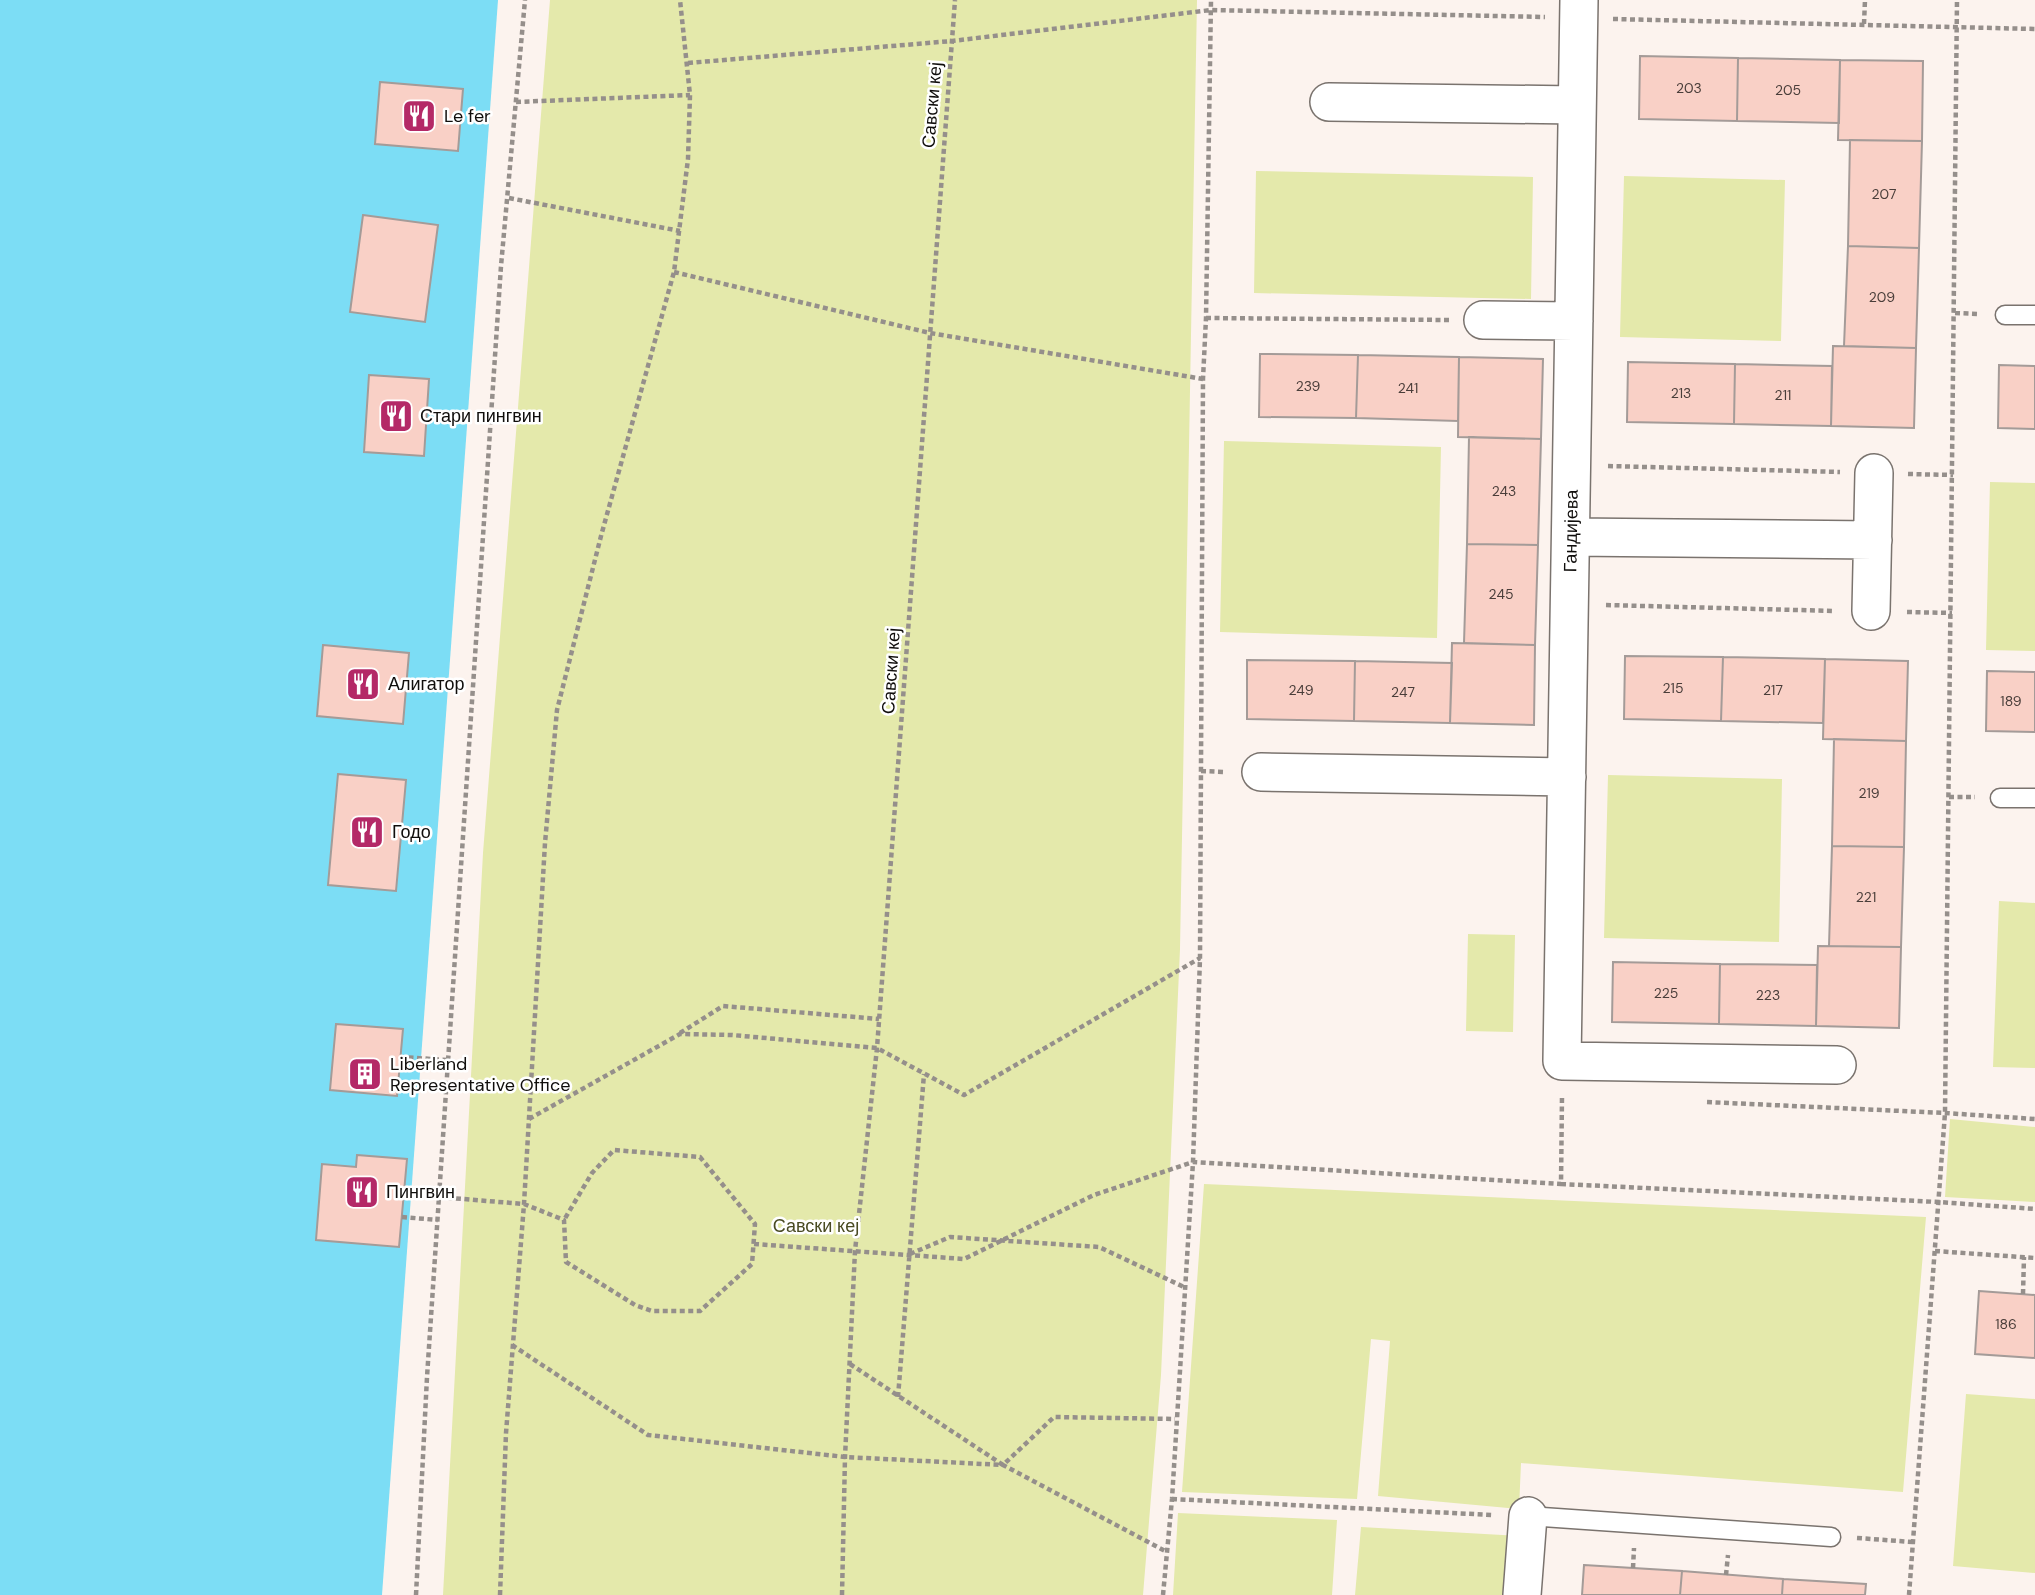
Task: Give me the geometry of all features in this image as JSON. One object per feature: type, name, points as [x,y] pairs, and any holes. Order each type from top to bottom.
[{"type":"street","name":"Гандијева","points":[[1579,0],[1562,1062],[1836,1065]]},
{"type":"street","points":[[1329,102],[1577,105]]},
{"type":"street","points":[[1483,320],[1574,321]]},
{"type":"street","points":[[1871,611],[1874,473]]},
{"type":"street","points":[[1571,537],[1873,540]]},
{"type":"street","points":[[1261,772],[1567,777]]},
{"type":"street","points":[[1522,1595],[1528,1516]]},
{"type":"lane","points":[[2005,315],[2035,315]]},
{"type":"lane","points":[[2000,798],[2035,798]]},
{"type":"lane","points":[[1528,1516],[1831,1537]]},
{"type":"path","points":[[416,1595],[439,1198],[501,266],[525,0]]},
{"type":"path","points":[[500,1595],[506,1433],[524,1204],[545,843],[556,710],[674,272],[688,159],[690,95],[680,0]]},
{"type":"path","name":"Савски кеј","points":[[842,1595],[845,1457],[855,1251],[880,1019],[955,0]]},
{"type":"path","points":[[1163,1595],[1172,1499],[1175,1419],[1194,1162],[1200,958],[1203,379],[1211,0]]},
{"type":"path","points":[[1864,24],[1865,0]]},
{"type":"path","points":[[1909,1595],[1945,1113],[1957,0]]},
{"type":"path","points":[[688,63],[952,41],[1211,10]]},
{"type":"path","points":[[1957,27],[2035,29]]},
{"type":"path","points":[[516,102],[690,95]]},
{"type":"path","points":[[509,198],[680,231]]},
{"type":"path","points":[[674,272],[930,333],[1203,379]]},
{"type":"path","points":[[1206,318],[1483,320]]},
{"type":"path","points":[[1573,465],[1874,473]]},
{"type":"path","points":[[1570,604],[1952,613]]},
{"type":"path","points":[[680,1034],[732,1035],[877,1048],[964,1095],[1200,958]]},
{"type":"path","points":[[529,1119],[680,1034],[723,1006],[880,1019]]},
{"type":"path","points":[[400,1057],[448,1060]]},
{"type":"path","points":[[898,1397],[924,1074]]},
{"type":"path","points":[[1561,1184],[1562,1096],[1576,1097]]},
{"type":"path","points":[[1699,1102],[2035,1119]]},
{"type":"path","points":[[614,1150],[700,1157],[755,1224],[752,1264],[700,1311],[652,1311],[635,1305],[566,1262],[564,1220],[592,1173],[614,1150]]},
{"type":"path","points":[[754,1244],[964,1259],[1094,1195],[1194,1162],[2035,1209]]},
{"type":"path","points":[[439,1198],[524,1204],[564,1220]]},
{"type":"path","points":[[402,1217],[438,1220]]},
{"type":"path","points":[[909,1255],[950,1237],[1099,1247],[1184,1287]]},
{"type":"path","points":[[1935,1251],[2035,1258]]},
{"type":"path","points":[[2023,1294],[2024,1257]]},
{"type":"path","points":[[512,1345],[648,1435],[845,1457],[1003,1465],[1054,1417],[1175,1419]]},
{"type":"path","points":[[849,1364],[1003,1465],[1167,1552]]},
{"type":"path","points":[[1172,1499],[1528,1516]]},
{"type":"path","points":[[1831,1537],[1913,1542]]},
{"type":"green space","name":"Савски кеј","points":[[550,0],[1197,0],[1180,949],[1161,1375],[1143,1595],[443,1595],[483,853]]},
{"type":"green space","points":[[1256,171],[1533,177],[1531,299],[1254,293]]},
{"type":"green space","points":[[1624,176],[1785,180],[1781,341],[1620,337]]},
{"type":"green space","points":[[1224,441],[1441,447],[1437,638],[1220,632]]},
{"type":"green space","points":[[1990,482],[2035,483],[2035,651],[1986,650]]},
{"type":"green space","points":[[1608,775],[1782,779],[1779,942],[1604,938]]},
{"type":"green space","points":[[1999,901],[2035,903],[2035,1068],[1993,1067]]},
{"type":"green space","points":[[1468,934],[1515,935],[1513,1032],[1466,1031]]},
{"type":"green space","points":[[1950,1119],[2035,1127],[2035,1202],[1945,1197]]},
{"type":"green space","points":[[1204,1184],[1926,1217],[1903,1492],[1521,1463],[1519,1509],[1378,1496],[1390,1341],[1371,1339],[1357,1499],[1182,1492]]},
{"type":"green space","points":[[1966,1394],[2035,1399],[2035,1573],[1953,1566]]},
{"type":"green space","points":[[1178,1513],[1337,1520],[1332,1595],[1173,1595]]},
{"type":"green space","points":[[1361,1527],[1520,1536],[1515,1595],[1355,1595]]},
{"type":"water","points":[[0,0],[498,0],[382,1595],[0,1595]]},
{"type":"building","points":[[1640,56],[1738,58],[1737,121],[1639,119]]},
{"type":"building","points":[[1738,58],[1840,60],[1839,123],[1737,121]]},
{"type":"building","points":[[1840,60],[1923,61],[1922,141],[1838,140]]},
{"type":"building","name":"Le fer","points":[[380,82],[463,89],[458,151],[375,144]]},
{"type":"building","points":[[1850,140],[1922,141],[1919,248],[1848,246]]},
{"type":"building","points":[[363,215],[438,225],[425,322],[350,312]]},
{"type":"building","points":[[1848,246],[1919,248],[1916,348],[1844,346]]},
{"type":"building","points":[[1833,346],[1916,348],[1914,428],[1831,426]]},
{"type":"building","points":[[1260,354],[1358,355],[1356,418],[1259,417]]},
{"type":"building","points":[[1358,355],[1459,357],[1458,421],[1356,418]]},
{"type":"building","points":[[1459,357],[1543,359],[1541,439],[1458,437]]},
{"type":"building","points":[[1628,362],[1735,364],[1734,424],[1627,422]]},
{"type":"building","points":[[1735,364],[1832,366],[1831,426],[1734,424]]},
{"type":"building","points":[[1999,365],[2035,366],[2035,429],[1998,428]]},
{"type":"building","name":"Стари пингвин","points":[[369,375],[429,379],[424,456],[364,452]]},
{"type":"building","points":[[1469,437],[1541,439],[1538,545],[1467,544]]},
{"type":"building","points":[[1467,544],[1538,545],[1535,645],[1464,643]]},
{"type":"building","points":[[1452,643],[1535,645],[1534,725],[1450,723]]},
{"type":"building","name":"Алигатор","points":[[323,645],[409,653],[403,724],[317,716]]},
{"type":"building","points":[[1625,656],[1723,657],[1721,721],[1624,719]]},
{"type":"building","points":[[1723,657],[1825,659],[1823,723],[1721,721]]},
{"type":"building","points":[[1825,659],[1908,661],[1906,741],[1823,739]]},
{"type":"building","points":[[1247,660],[1355,661],[1354,721],[1247,719]]},
{"type":"building","points":[[1355,661],[1452,663],[1450,723],[1354,721]]},
{"type":"building","points":[[1987,671],[2035,672],[2035,732],[1986,731]]},
{"type":"building","points":[[1834,739],[1906,741],[1904,847],[1832,846]]},
{"type":"building","name":"Годо","points":[[338,774],[406,780],[396,891],[328,885]]},
{"type":"building","points":[[1832,846],[1904,847],[1901,947],[1829,946]]},
{"type":"building","points":[[1818,946],[1901,947],[1899,1028],[1816,1026]]},
{"type":"building","points":[[1613,962],[1720,964],[1719,1024],[1612,1022]]},
{"type":"building","points":[[1720,964],[1817,965],[1816,1026],[1719,1024]]},
{"type":"building","name":"Liberland Representative Office","points":[[336,1024],[403,1029],[397,1096],[330,1090]]},
{"type":"building","name":"Пингвин","points":[[357,1155],[407,1159],[399,1247],[316,1240],[322,1164],[356,1167]]},
{"type":"building","points":[[1979,1291],[2035,1295],[2035,1358],[1975,1354]]},
{"type":"building","points":[[1584,1565],[1682,1571],[1680,1595],[1582,1595]]},
{"type":"building","points":[[1682,1571],[1783,1579],[1782,1595],[1680,1595]]},
{"type":"building","points":[[1783,1579],[1866,1584],[1865,1595],[1782,1595]]},
{"type":"place","name":"Le fer","points":[[419,116]]},
{"type":"place","name":"Стари пингвин","points":[[396,416]]},
{"type":"place","name":"Алигатор","points":[[363,684]]},
{"type":"place","name":"Годо","points":[[367,832]]},
{"type":"place","name":"Liberland Representative Office","points":[[365,1074]]},
{"type":"place","name":"Пингвин","points":[[362,1192]]}]
